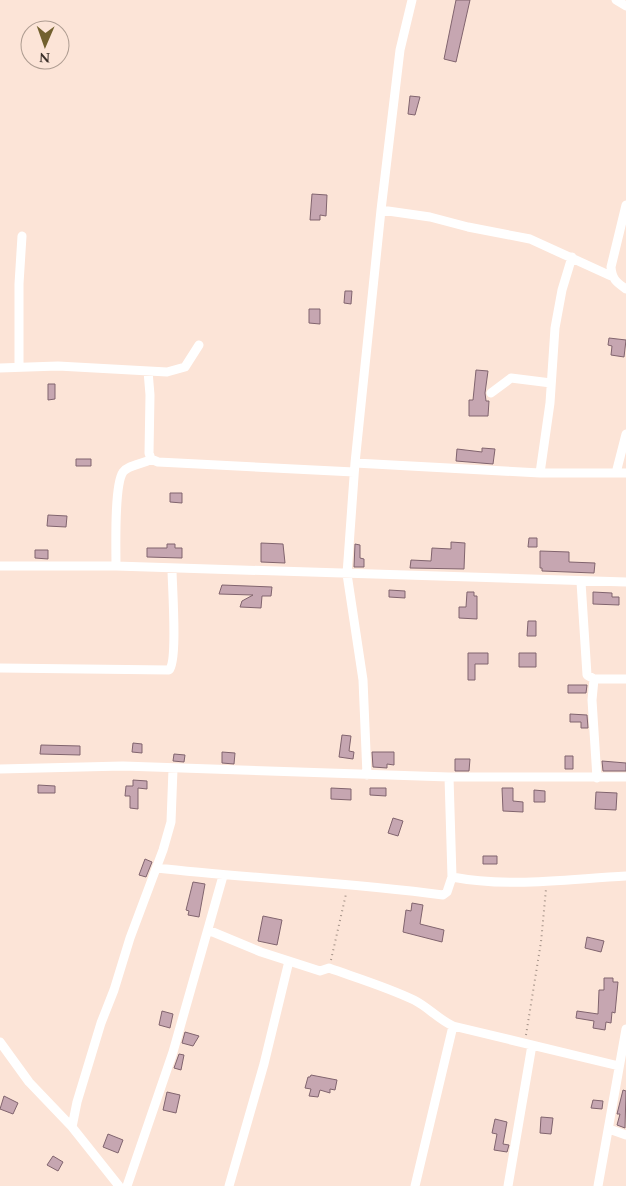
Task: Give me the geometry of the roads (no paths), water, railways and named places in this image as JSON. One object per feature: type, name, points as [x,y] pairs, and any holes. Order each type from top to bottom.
[{"type":"street","points":[[367,775],[363,680],[347,574],[354,472],[381,210],[400,50],[412,0]]},
{"type":"street","points":[[616,0],[626,6]]},
{"type":"street","points":[[612,276],[614,251],[626,205]]},
{"type":"street","points":[[381,210],[430,217],[468,227],[530,239],[572,256],[612,276],[616,282],[626,289]]},
{"type":"street","points":[[19,367],[19,284],[22,236]]},
{"type":"street","points":[[540,473],[551,383],[555,328],[562,290],[572,256]]},
{"type":"street","points":[[0,368],[84,367],[166,372],[185,367],[192,359],[199,345]]},
{"type":"street","points":[[148,371],[150,395],[149,453],[151,459]]},
{"type":"street","points":[[491,393],[511,378],[551,383]]},
{"type":"street","points":[[616,473],[626,434]]},
{"type":"street","points":[[116,566],[118,499],[121,478],[128,468],[151,459],[158,462],[354,472]]},
{"type":"street","points":[[355,462],[540,473],[626,473]]},
{"type":"street","points":[[0,566],[116,566],[626,582]]},
{"type":"street","points":[[0,668],[169,670],[172,668],[174,657],[172,569]]},
{"type":"street","points":[[582,582],[587,675],[594,679],[626,679]]},
{"type":"street","points":[[594,679],[592,700],[596,778]]},
{"type":"street","points":[[0,769],[123,766],[449,777],[626,777]]},
{"type":"street","points":[[72,1127],[100,1023],[157,868],[171,822],[173,769]]},
{"type":"street","points":[[157,868],[224,876],[348,885],[442,895],[447,892],[452,878],[449,777]]},
{"type":"street","points":[[127,1186],[173,1052],[224,876]]},
{"type":"street","points":[[452,878],[520,883],[626,876]]},
{"type":"street","points":[[208,930],[261,952],[320,971],[329,968],[415,1001],[439,1020],[453,1026],[619,1066]]},
{"type":"street","points":[[229,1186],[264,1064],[289,961]]},
{"type":"street","points":[[415,1186],[453,1026]]},
{"type":"street","points":[[598,1186],[626,1029]]},
{"type":"street","points":[[0,1042],[29,1082],[72,1127],[120,1186]]},
{"type":"street","points":[[508,1186],[528,1044]]},
{"type":"street","points":[[609,1129],[626,1135]]}]
